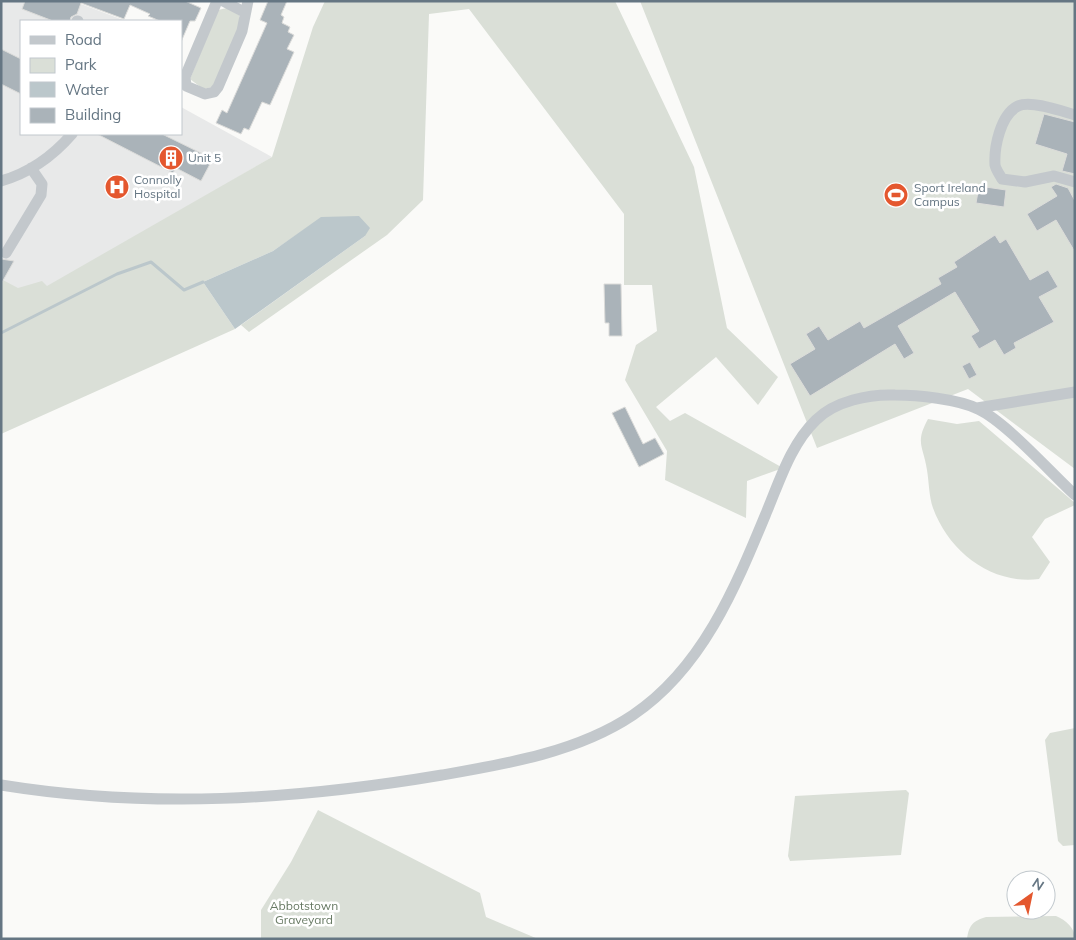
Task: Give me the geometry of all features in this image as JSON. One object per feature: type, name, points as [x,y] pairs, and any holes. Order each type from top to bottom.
[{"type":"street","points":[[217,1],[185,77],[186,86],[210,94],[218,87],[242,31],[246,7],[223,1]]},
{"type":"street","points":[[1075,115],[1040,105],[1019,105],[1007,115],[1000,128],[995,167],[1002,179],[1025,182],[1054,176],[1075,182]]},
{"type":"street","points":[[1,181],[31,168],[52,154],[71,135]]},
{"type":"street","points":[[6,253],[41,195],[42,184],[31,168]]},
{"type":"street","points":[[1,785],[70,795],[122,799],[190,801],[255,798],[337,790],[496,766],[547,753],[597,734],[632,716],[654,700],[680,674],[705,641],[733,588],[786,465],[802,435],[819,416],[847,402],[879,394],[923,395],[978,408],[1075,392]]},
{"type":"street","points":[[978,408],[1006,429],[1075,495]]},
{"type":"shaded area","name":"Connolly Hospital","points":[[1,1],[73,1],[123,20],[20,20],[20,135],[182,135],[182,108],[272,157],[1,316]]},
{"type":"green space","points":[[325,1],[615,1],[694,167],[727,328],[778,377],[758,405],[716,357],[656,407],[670,421],[685,413],[783,468],[747,481],[746,518],[665,480],[667,451],[625,380],[636,345],[657,331],[652,285],[624,285],[624,214],[469,9],[429,14],[423,200],[387,235],[249,332],[241,325],[365,236],[321,218],[273,251],[203,282],[235,329],[1,434],[1,279],[18,288],[42,281],[47,286],[272,157],[313,27]]},
{"type":"green space","name":"Sport Ireland Campus","points":[[640,1],[1075,1],[1075,469],[968,389],[817,448]]},
{"type":"green space","points":[[227,8],[239,15],[240,23],[215,83],[212,87],[203,89],[190,79],[218,10]]},
{"type":"green space","points":[[928,419],[957,424],[979,421],[1075,503],[1075,505],[1045,519],[1032,537],[1050,562],[1039,579],[1005,577],[989,571],[961,551],[940,524],[933,508],[921,444],[922,434]]},
{"type":"green space","points":[[1075,728],[1075,845],[1063,846],[1058,841],[1045,740],[1050,733]]},
{"type":"green space","points":[[906,790],[909,793],[901,855],[790,861],[788,856],[795,796]]},
{"type":"green space","name":"Abbotstown Graveyard","points":[[318,810],[480,893],[486,917],[538,939],[261,939],[261,910],[291,862]]},
{"type":"green space","points":[[1056,916],[1069,925],[1075,935],[1075,939],[967,939],[972,924],[986,917],[1006,917],[1006,920],[1056,920]]},
{"type":"water","points":[[359,216],[370,228],[365,236],[235,329],[203,282],[273,251],[321,217]]},
{"type":"building","points":[[25,1],[185,1],[201,8],[195,21],[190,21],[182,40],[182,20],[158,20],[148,16],[150,14],[130,5],[124,19],[81,3],[77,14],[71,17],[70,20],[50,20],[22,9]]},
{"type":"building","points":[[268,1],[287,1],[281,15],[284,17],[282,23],[290,27],[288,32],[294,35],[287,49],[294,52],[270,105],[262,102],[249,130],[244,128],[241,134],[216,123],[222,110],[227,113],[267,23],[260,20]]},
{"type":"building","points":[[1,49],[20,58],[20,94],[1,84]]},
{"type":"building","points":[[1044,114],[1075,122],[1075,174],[1062,171],[1067,154],[1035,144]]},
{"type":"building","name":"Unit 5","points":[[99,135],[164,135],[211,158],[201,181],[176,168],[173,173]]},
{"type":"building","points":[[1056,184],[1068,188],[1075,201],[1075,252],[1056,220],[1037,231],[1027,214],[1057,196],[1051,187]]},
{"type":"building","points":[[979,186],[1006,190],[1004,207],[976,203]]},
{"type":"building","points":[[995,235],[1000,243],[1006,239],[1030,280],[1048,270],[1058,287],[1039,297],[1054,322],[1014,343],[1016,348],[1004,355],[995,340],[979,349],[971,336],[979,331],[955,292],[898,326],[914,353],[904,359],[895,344],[810,396],[790,364],[815,349],[806,334],[819,326],[828,340],[860,321],[864,328],[941,284],[938,278],[957,267],[954,262]]},
{"type":"building","points":[[1,259],[14,261],[1,284]]},
{"type":"building","points":[[604,284],[621,284],[622,336],[609,336],[609,323],[605,323]]},
{"type":"building","points":[[970,362],[977,375],[969,379],[962,366]]},
{"type":"building","points":[[625,407],[643,444],[655,438],[664,454],[639,467],[612,413]]},
{"type":"waterway","points":[[1,333],[117,274],[151,262],[184,290],[203,282]]},
{"type":"place","name":"Unit 5","points":[[171,158]]},
{"type":"place","name":"Connolly Hospital","points":[[117,187]]},
{"type":"place","name":"Sport Ireland Campus","points":[[896,195]]}]
